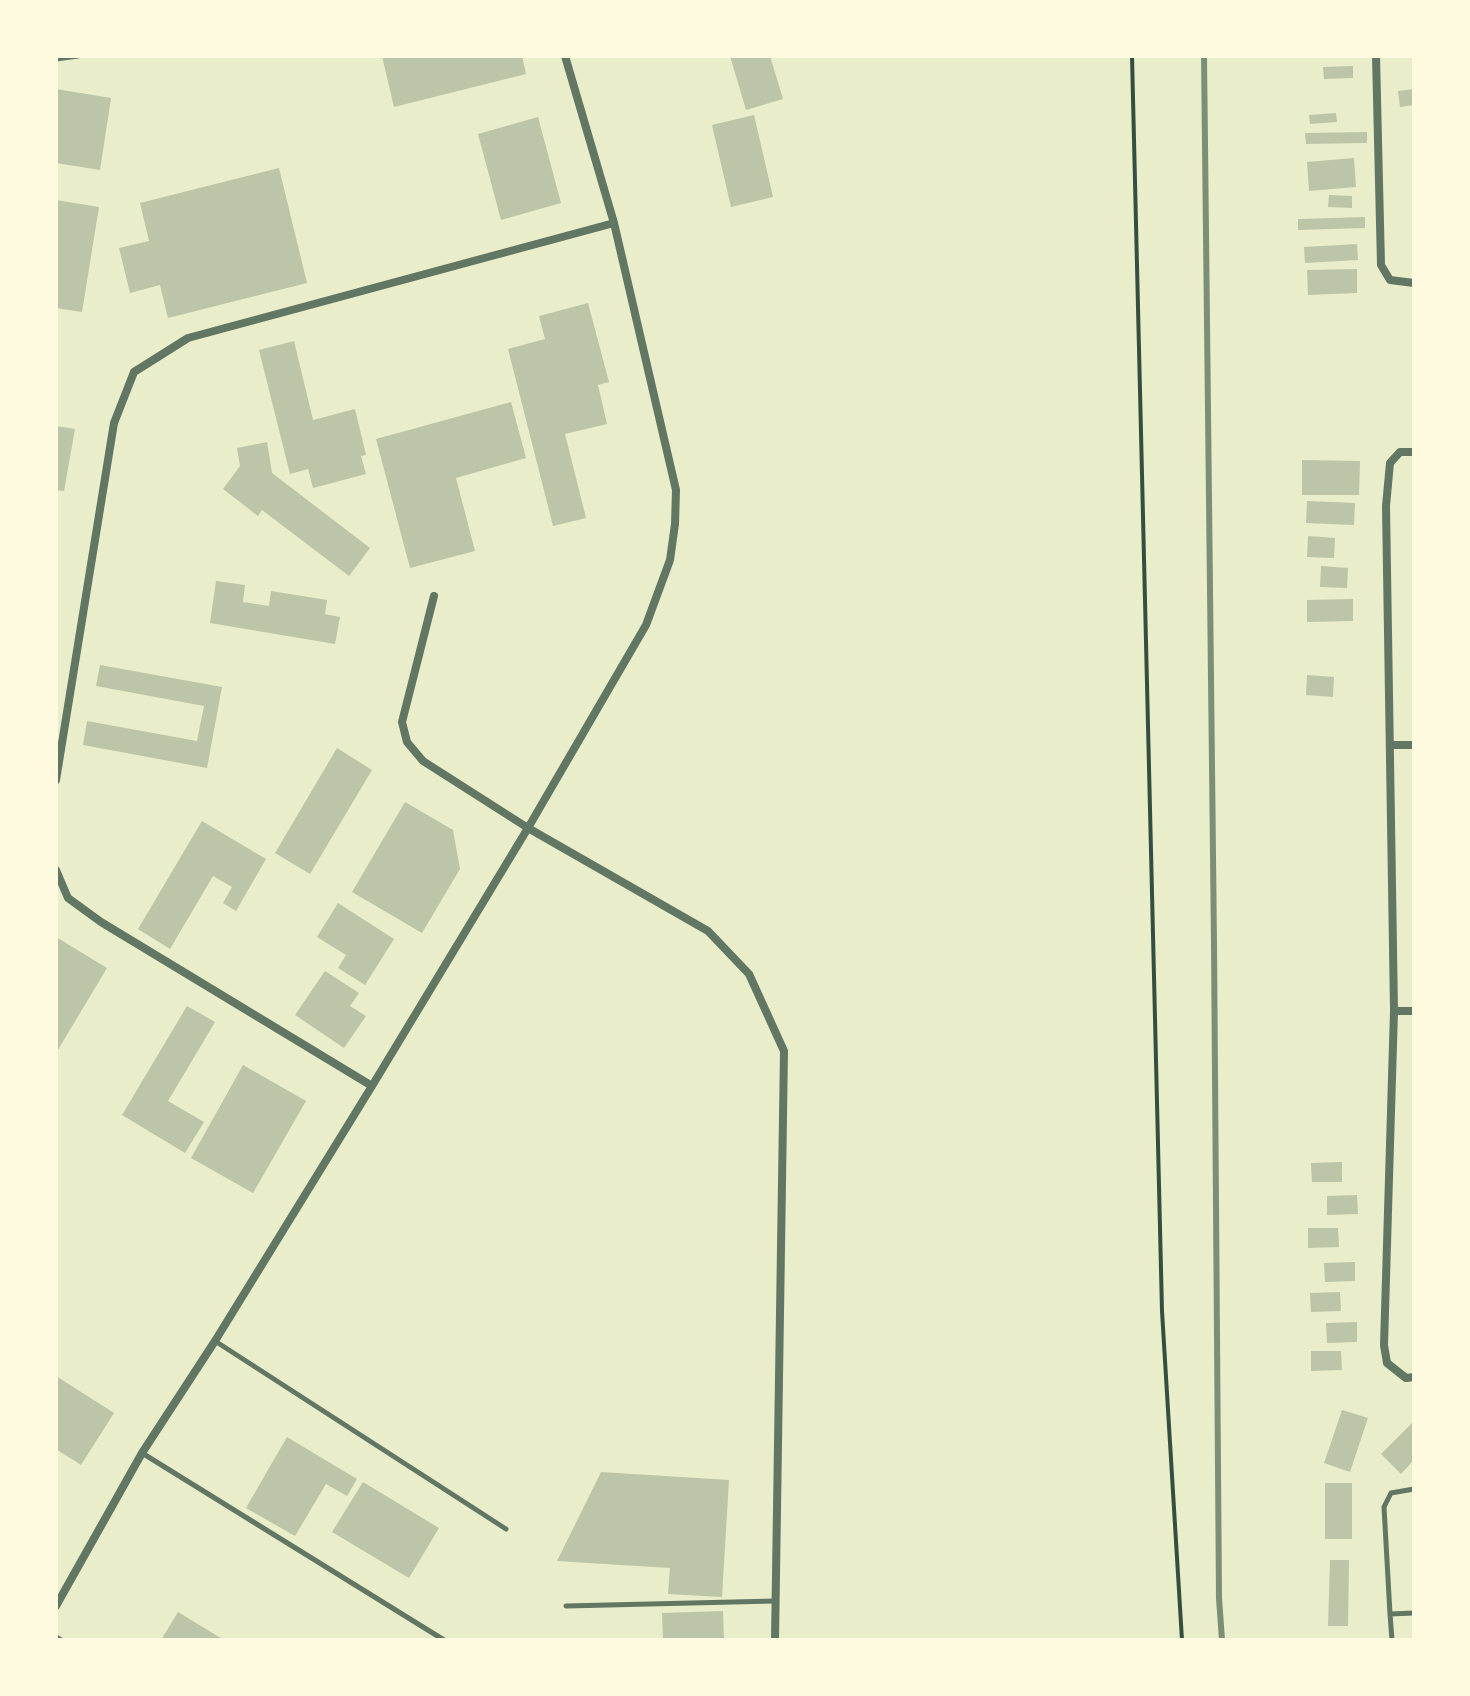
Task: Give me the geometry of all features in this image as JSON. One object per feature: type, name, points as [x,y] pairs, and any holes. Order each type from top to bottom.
[{"type":"street","points":[[56,1606],[142,1453],[215,1341],[528,828],[646,625],[670,560],[676,490],[614,223],[565,56]]},
{"type":"street","points":[[1376,56],[1381,265],[1390,280],[1414,283]]},
{"type":"street","points":[[56,780],[114,423],[134,372],[188,338],[614,223]]},
{"type":"street","points":[[1414,452],[1400,452],[1390,463],[1386,506],[1394,1011],[1384,1345],[1387,1363],[1406,1378],[1414,1377]]},
{"type":"street","points":[[434,596],[402,722],[407,742],[423,761],[528,828],[708,931],[749,974],[784,1051],[775,1640]]},
{"type":"street","points":[[1390,745],[1414,745]]},
{"type":"street","points":[[56,870],[68,898],[101,922],[372,1086]]},
{"type":"street","points":[[1394,1011],[1414,1011]]},
{"type":"lane","points":[[56,59],[78,56]]},
{"type":"lane","points":[[215,1341],[506,1529]]},
{"type":"lane","points":[[142,1453],[444,1640]]},
{"type":"lane","points":[[1392,1640],[1384,1507],[1391,1493],[1414,1489]]},
{"type":"lane","points":[[566,1606],[775,1601]]},
{"type":"lane","points":[[1390,1614],[1414,1613]]},
{"type":"lane","points":[[56,1637],[61,1640]]},
{"type":"path","points":[[1132,56],[1162,1311],[1182,1640]]},
{"type":"building","points":[[382,56],[522,56],[526,74],[394,107]]},
{"type":"building","points":[[730,56],[770,56],[783,99],[746,110]]},
{"type":"building","points":[[1353,66],[1353,78],[1324,79],[1323,67]]},
{"type":"building","points":[[56,89],[111,98],[100,170],[56,163]]},
{"type":"building","points":[[1414,89],[1414,105],[1400,107],[1398,91]]},
{"type":"building","points":[[1336,113],[1337,122],[1310,124],[1309,115]]},
{"type":"building","points":[[754,115],[773,197],[731,207],[712,125]]},
{"type":"building","points":[[538,117],[561,203],[501,220],[478,134]]},
{"type":"building","points":[[1367,132],[1367,143],[1306,144],[1305,133]]},
{"type":"building","points":[[1354,158],[1356,187],[1309,191],[1307,162]]},
{"type":"building","points":[[279,168],[307,283],[168,318],[160,285],[130,293],[119,248],[149,241],[140,203]]},
{"type":"building","points":[[1329,195],[1352,196],[1352,208],[1328,207]]},
{"type":"building","points":[[56,200],[99,207],[82,312],[56,308]]},
{"type":"building","points":[[1365,217],[1365,228],[1298,230],[1298,219]]},
{"type":"building","points":[[1357,244],[1358,260],[1305,263],[1304,247]]},
{"type":"building","points":[[1357,269],[1357,293],[1308,295],[1307,270]]},
{"type":"building","points":[[588,303],[609,382],[598,385],[607,424],[565,434],[586,518],[553,526],[508,349],[545,339],[539,316]]},
{"type":"building","points":[[294,341],[313,420],[355,409],[366,455],[361,456],[366,474],[313,488],[308,469],[290,474],[259,350]]},
{"type":"building","points":[[511,402],[526,458],[456,478],[475,551],[410,568],[376,439]]},
{"type":"building","points":[[56,426],[75,429],[64,491],[56,490]]},
{"type":"building","points":[[267,442],[272,473],[370,548],[349,576],[262,510],[258,516],[223,489],[240,466],[237,448]]},
{"type":"building","points":[[1302,460],[1360,461],[1359,495],[1302,495]]},
{"type":"building","points":[[1307,501],[1355,503],[1354,525],[1306,523]]},
{"type":"building","points":[[1308,536],[1335,538],[1334,558],[1307,557]]},
{"type":"building","points":[[1321,566],[1348,568],[1347,588],[1320,587]]},
{"type":"building","points":[[216,581],[245,585],[243,602],[269,606],[271,591],[327,600],[325,614],[340,617],[335,644],[210,623]]},
{"type":"building","points":[[1353,599],[1353,621],[1307,622],[1307,600]]},
{"type":"building","points":[[100,665],[222,687],[207,768],[83,745],[87,721],[197,741],[204,706],[96,686]]},
{"type":"building","points":[[1307,675],[1334,677],[1333,697],[1306,695]]},
{"type":"building","points":[[337,748],[372,770],[310,874],[275,853]]},
{"type":"building","points":[[405,802],[453,830],[460,869],[422,933],[352,892]]},
{"type":"building","points":[[202,821],[266,859],[236,911],[223,903],[232,887],[213,876],[170,949],[138,929]]},
{"type":"building","points":[[338,903],[394,939],[365,985],[338,968],[346,955],[317,937]]},
{"type":"building","points":[[56,937],[107,968],[56,1053]]},
{"type":"building","points":[[325,971],[359,993],[350,1006],[366,1016],[344,1048],[295,1015]]},
{"type":"building","points":[[187,1006],[215,1022],[168,1101],[204,1122],[185,1153],[122,1115]]},
{"type":"building","points":[[243,1065],[306,1101],[253,1193],[191,1158]]},
{"type":"building","points":[[1342,1162],[1342,1182],[1312,1182],[1311,1163]]},
{"type":"building","points":[[1357,1195],[1358,1214],[1327,1215],[1327,1196]]},
{"type":"building","points":[[1308,1228],[1338,1228],[1339,1247],[1308,1248]]},
{"type":"building","points":[[1355,1262],[1355,1281],[1325,1282],[1324,1263]]},
{"type":"building","points":[[1340,1292],[1341,1311],[1311,1312],[1310,1293]]},
{"type":"building","points":[[1357,1322],[1357,1342],[1327,1343],[1326,1323]]},
{"type":"building","points":[[1311,1351],[1341,1351],[1342,1370],[1311,1371]]},
{"type":"building","points":[[56,1376],[114,1413],[81,1465],[56,1449]]},
{"type":"building","points":[[1342,1410],[1368,1418],[1350,1472],[1324,1463]]},
{"type":"building","points":[[1414,1421],[1414,1460],[1401,1474],[1381,1454]]},
{"type":"building","points":[[287,1437],[357,1479],[347,1496],[326,1484],[295,1536],[246,1508]]},
{"type":"building","points":[[601,1472],[729,1480],[722,1597],[668,1594],[670,1568],[557,1561]]},
{"type":"building","points":[[363,1482],[439,1528],[409,1578],[332,1532]]},
{"type":"building","points":[[1325,1483],[1352,1483],[1352,1539],[1325,1539]]},
{"type":"building","points":[[1330,1560],[1349,1560],[1348,1626],[1328,1626]]},
{"type":"building","points":[[723,1611],[724,1640],[663,1640],[662,1613]]},
{"type":"building","points":[[178,1612],[224,1640],[161,1640]]},
{"type":"railway","points":[[1204,56],[1219,1598],[1222,1640]]}]
